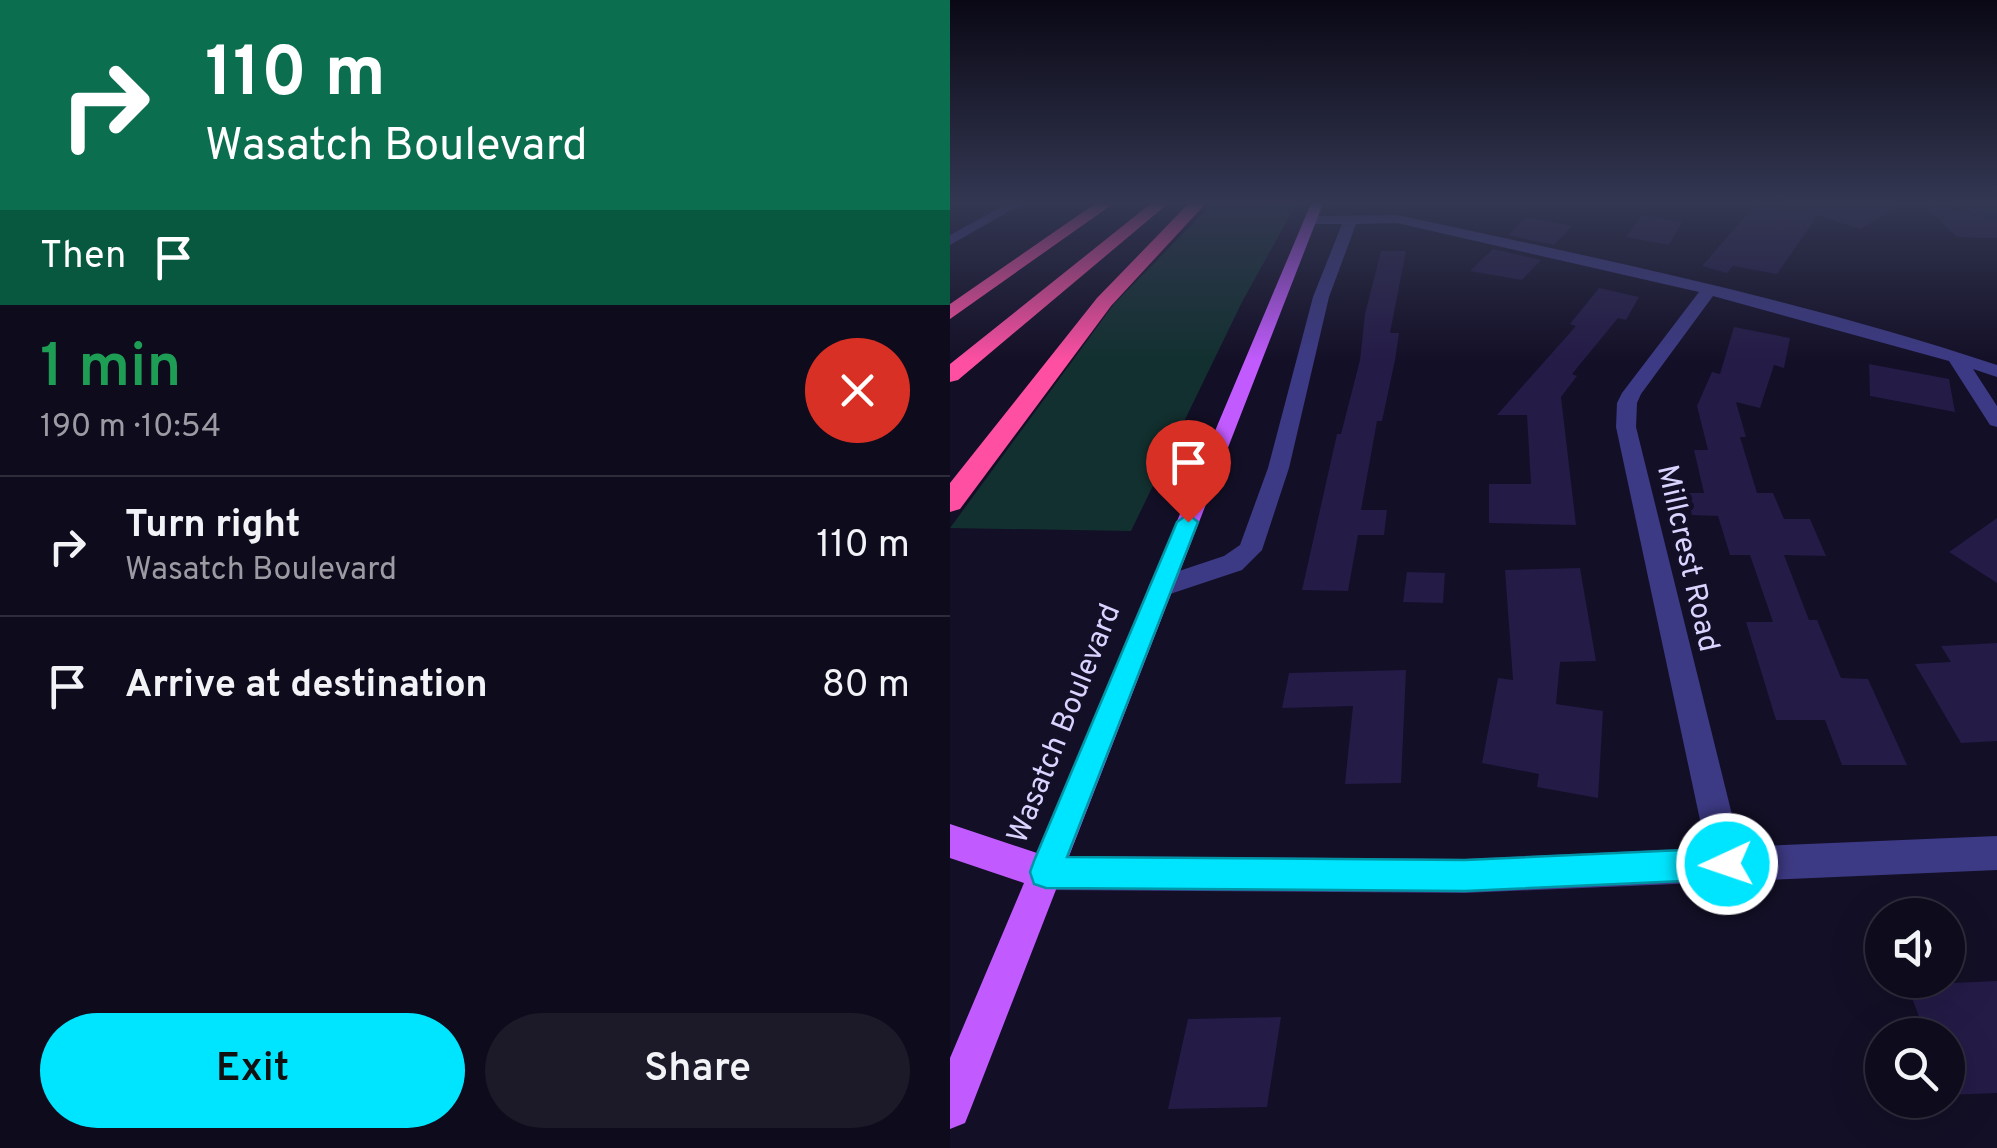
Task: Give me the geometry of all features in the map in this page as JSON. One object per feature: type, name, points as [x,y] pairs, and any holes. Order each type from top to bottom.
[{"type":"highway","points":[[950,313],[1033,255]]},
{"type":"highway","points":[[950,375],[1097,255]]},
{"type":"highway","points":[[950,502],[1104,302],[1149,255]]},
{"type":"main road","name":"Wasatch Boulevard","points":[[950,1108],[1296,255]]},
{"type":"main road","points":[[950,842],[1046,872]]},
{"type":"street","points":[[1161,587],[1233,564],[1250,550],[1292,421],[1338,255]]},
{"type":"street","points":[[1564,255],[1956,357],[1997,372]]},
{"type":"street","name":"Millcrest Road","points":[[1709,290],[1632,393],[1627,403],[1626,427],[1727,864]]},
{"type":"street","points":[[1956,357],[1997,422]]},
{"type":"street","points":[[1046,872],[1465,876],[1997,854]]},
{"type":"green space","points":[[1162,255],[1268,255],[1131,531],[950,528],[1114,304]]},
{"type":"building","points":[[1380,255],[1405,255],[1390,333],[1399,333],[1395,360],[1382,421],[1377,421],[1361,510],[1387,510],[1384,535],[1358,535],[1348,591],[1302,590],[1337,434],[1341,434],[1360,360],[1365,314]]},
{"type":"building","points":[[1487,255],[1517,255],[1541,260],[1522,280],[1470,271]]},
{"type":"building","points":[[1712,255],[1790,255],[1777,274],[1733,266],[1727,273],[1702,266]]},
{"type":"building","points":[[1599,288],[1639,297],[1626,320],[1618,318],[1572,374],[1577,376],[1561,397],[1576,525],[1489,523],[1489,484],[1531,484],[1527,415],[1497,415],[1576,326],[1570,324]]},
{"type":"building","points":[[1734,327],[1790,338],[1784,368],[1774,365],[1760,408],[1736,402],[1746,437],[1740,437],[1757,493],[1773,493],[1784,519],[1810,519],[1826,556],[1784,555],[1809,620],[1817,620],[1841,678],[1868,679],[1907,765],[1842,765],[1825,720],[1776,720],[1746,622],[1773,622],[1750,555],[1730,555],[1718,516],[1692,515],[1686,493],[1704,493],[1694,450],[1708,450],[1697,406],[1712,372],[1720,374]]},
{"type":"building","points":[[1869,364],[1949,379],[1955,412],[1870,396]]},
{"type":"building","points":[[1997,518],[1997,583],[1949,552]]},
{"type":"building","points":[[1580,568],[1596,661],[1560,662],[1556,704],[1603,711],[1598,798],[1537,787],[1539,774],[1482,763],[1498,678],[1513,680],[1505,570]]},
{"type":"building","points":[[1407,572],[1445,573],[1443,603],[1403,602]]},
{"type":"building","points":[[1997,643],[1997,741],[1961,743],[1915,664],[1951,662],[1941,646]]},
{"type":"building","points":[[1406,670],[1401,783],[1345,784],[1353,706],[1282,708],[1289,673]]},
{"type":"building","points":[[1997,981],[1997,1093],[1965,1094],[1965,1018],[1920,1018],[1912,998],[1965,998],[1965,982]]},
{"type":"building","points":[[1281,1017],[1267,1107],[1168,1109],[1188,1019]]},
{"type":"route","points":[[1188,522],[1046,872],[1465,876],[1727,864]]}]
